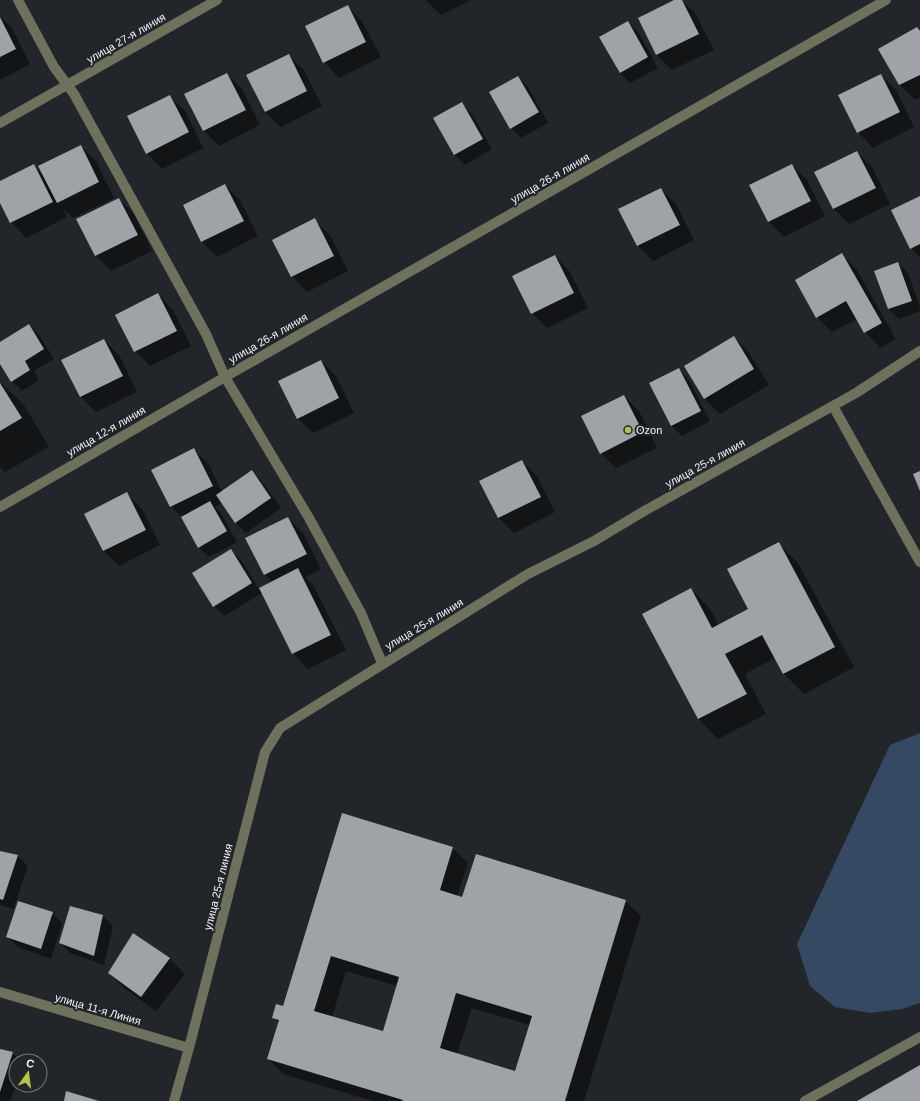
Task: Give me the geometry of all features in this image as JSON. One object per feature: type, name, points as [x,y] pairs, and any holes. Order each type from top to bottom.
[{"type":"street","points":[[18,0],[54,67],[77,101],[206,334],[225,377],[309,518],[354,599],[382,663]]},
{"type":"street","name":"улица 27-я линия","points":[[0,124],[217,0]]},
{"type":"street","name":"улица 26-я линия","points":[[225,377],[886,0]]},
{"type":"street","name":"улица 25-я линия","points":[[174,1101],[265,752],[280,728],[382,663],[528,574],[594,541],[646,510],[856,393],[920,351]]},
{"type":"street","name":"улица 12-я линия","points":[[0,507],[225,377]]},
{"type":"street","points":[[833,406],[920,562]]},
{"type":"street","name":"улица 11-я Линия","points":[[0,992],[189,1048]]},
{"type":"street","points":[[805,1101],[920,1036]]},
{"type":"shaded area","points":[[920,733],[920,1003],[902,1009],[870,1013],[835,1007],[810,986],[797,944],[890,745]]},
{"type":"building","points":[[674,0],[682,0],[699,34],[656,55],[638,18]]},
{"type":"building","points":[[348,5],[366,42],[323,63],[305,26]]},
{"type":"building","points":[[0,17],[16,49],[0,57]]},
{"type":"building","points":[[628,21],[648,57],[620,73],[599,37]]},
{"type":"building","points":[[917,27],[920,31],[920,75],[899,85],[878,49]]},
{"type":"building","points":[[289,54],[307,91],[265,112],[246,75]]},
{"type":"building","points":[[227,73],[246,110],[203,131],[184,94]]},
{"type":"building","points":[[881,74],[900,112],[857,133],[838,95]]},
{"type":"building","points":[[518,76],[539,112],[510,129],[489,92]]},
{"type":"building","points":[[170,95],[189,132],[146,154],[127,116]]},
{"type":"building","points":[[462,102],[483,139],[454,155],[433,118]]},
{"type":"building","points":[[81,145],[99,182],[57,203],[38,166]]},
{"type":"building","points":[[857,151],[876,188],[833,209],[814,172]]},
{"type":"building","points":[[34,164],[53,202],[10,223],[0,203],[0,181]]},
{"type":"building","points":[[792,164],[811,201],[768,222],[749,185]]},
{"type":"building","points":[[225,184],[244,221],[201,242],[183,205]]},
{"type":"building","points":[[661,188],[680,225],[637,246],[618,209]]},
{"type":"building","points":[[920,196],[920,244],[910,249],[891,210]]},
{"type":"building","points":[[119,198],[138,235],[95,256],[76,219]]},
{"type":"building","points":[[315,218],[334,256],[291,277],[272,240]]},
{"type":"building","points":[[842,253],[882,323],[864,333],[846,301],[816,318],[795,280]]},
{"type":"building","points":[[555,255],[574,293],[531,314],[512,276]]},
{"type":"building","points":[[898,262],[912,301],[888,309],[874,271]]},
{"type":"building","points":[[158,293],[177,331],[134,352],[115,315]]},
{"type":"building","points":[[29,324],[44,349],[25,361],[30,370],[11,382],[0,364],[0,342]]},
{"type":"building","points":[[734,336],[754,369],[704,399],[684,366]]},
{"type":"building","points":[[104,339],[123,376],[80,397],[61,360]]},
{"type":"building","points":[[321,360],[339,398],[297,419],[278,381]]},
{"type":"building","points":[[679,368],[701,411],[671,426],[649,383]]},
{"type":"building","points":[[0,383],[22,418],[0,431]]},
{"type":"building","points":[[624,395],[643,432],[600,454],[581,416]]},
{"type":"building","points":[[194,448],[213,486],[170,507],[151,470]]},
{"type":"building","points":[[522,460],[541,497],[498,518],[479,481]]},
{"type":"building","points":[[252,470],[271,498],[235,523],[216,495]]},
{"type":"building","points":[[920,471],[920,491],[913,474]]},
{"type":"building","points":[[127,492],[146,530],[103,551],[84,514]]},
{"type":"building","points":[[210,501],[227,531],[198,548],[181,517]]},
{"type":"building","points":[[288,517],[307,554],[264,575],[245,538]]},
{"type":"building","points":[[779,542],[835,647],[783,674],[762,635],[725,654],[747,694],[698,719],[642,614],[691,588],[712,628],[748,609],[727,569]]},
{"type":"building","points":[[231,549],[252,583],[213,607],[192,573]]},
{"type":"building","points":[[298,568],[331,635],[292,654],[259,588]]},
{"type":"building","points":[[342,813],[453,847],[440,890],[462,897],[476,854],[626,900],[565,1101],[402,1101],[403,1100],[267,1059],[279,1020],[272,1018],[276,1004],[283,1006]],"holes":[[[331,956],[399,977],[383,1031],[314,1011]],[[456,993],[532,1016],[515,1071],[440,1048]]]},
{"type":"building","points":[[0,851],[18,855],[3,900],[0,899]]},
{"type":"building","points":[[18,901],[53,912],[41,949],[6,937]]},
{"type":"building","points":[[70,906],[103,915],[94,956],[59,943]]},
{"type":"building","points":[[133,933],[170,958],[141,997],[108,973]]},
{"type":"building","points":[[0,1049],[13,1052],[8,1053],[8,1067],[0,1092]]},
{"type":"building","points":[[920,1065],[920,1101],[857,1101]]},
{"type":"building","points":[[66,1091],[99,1101],[64,1101]]},
{"type":"place","name":"Ozon","points":[[628,430]]}]
